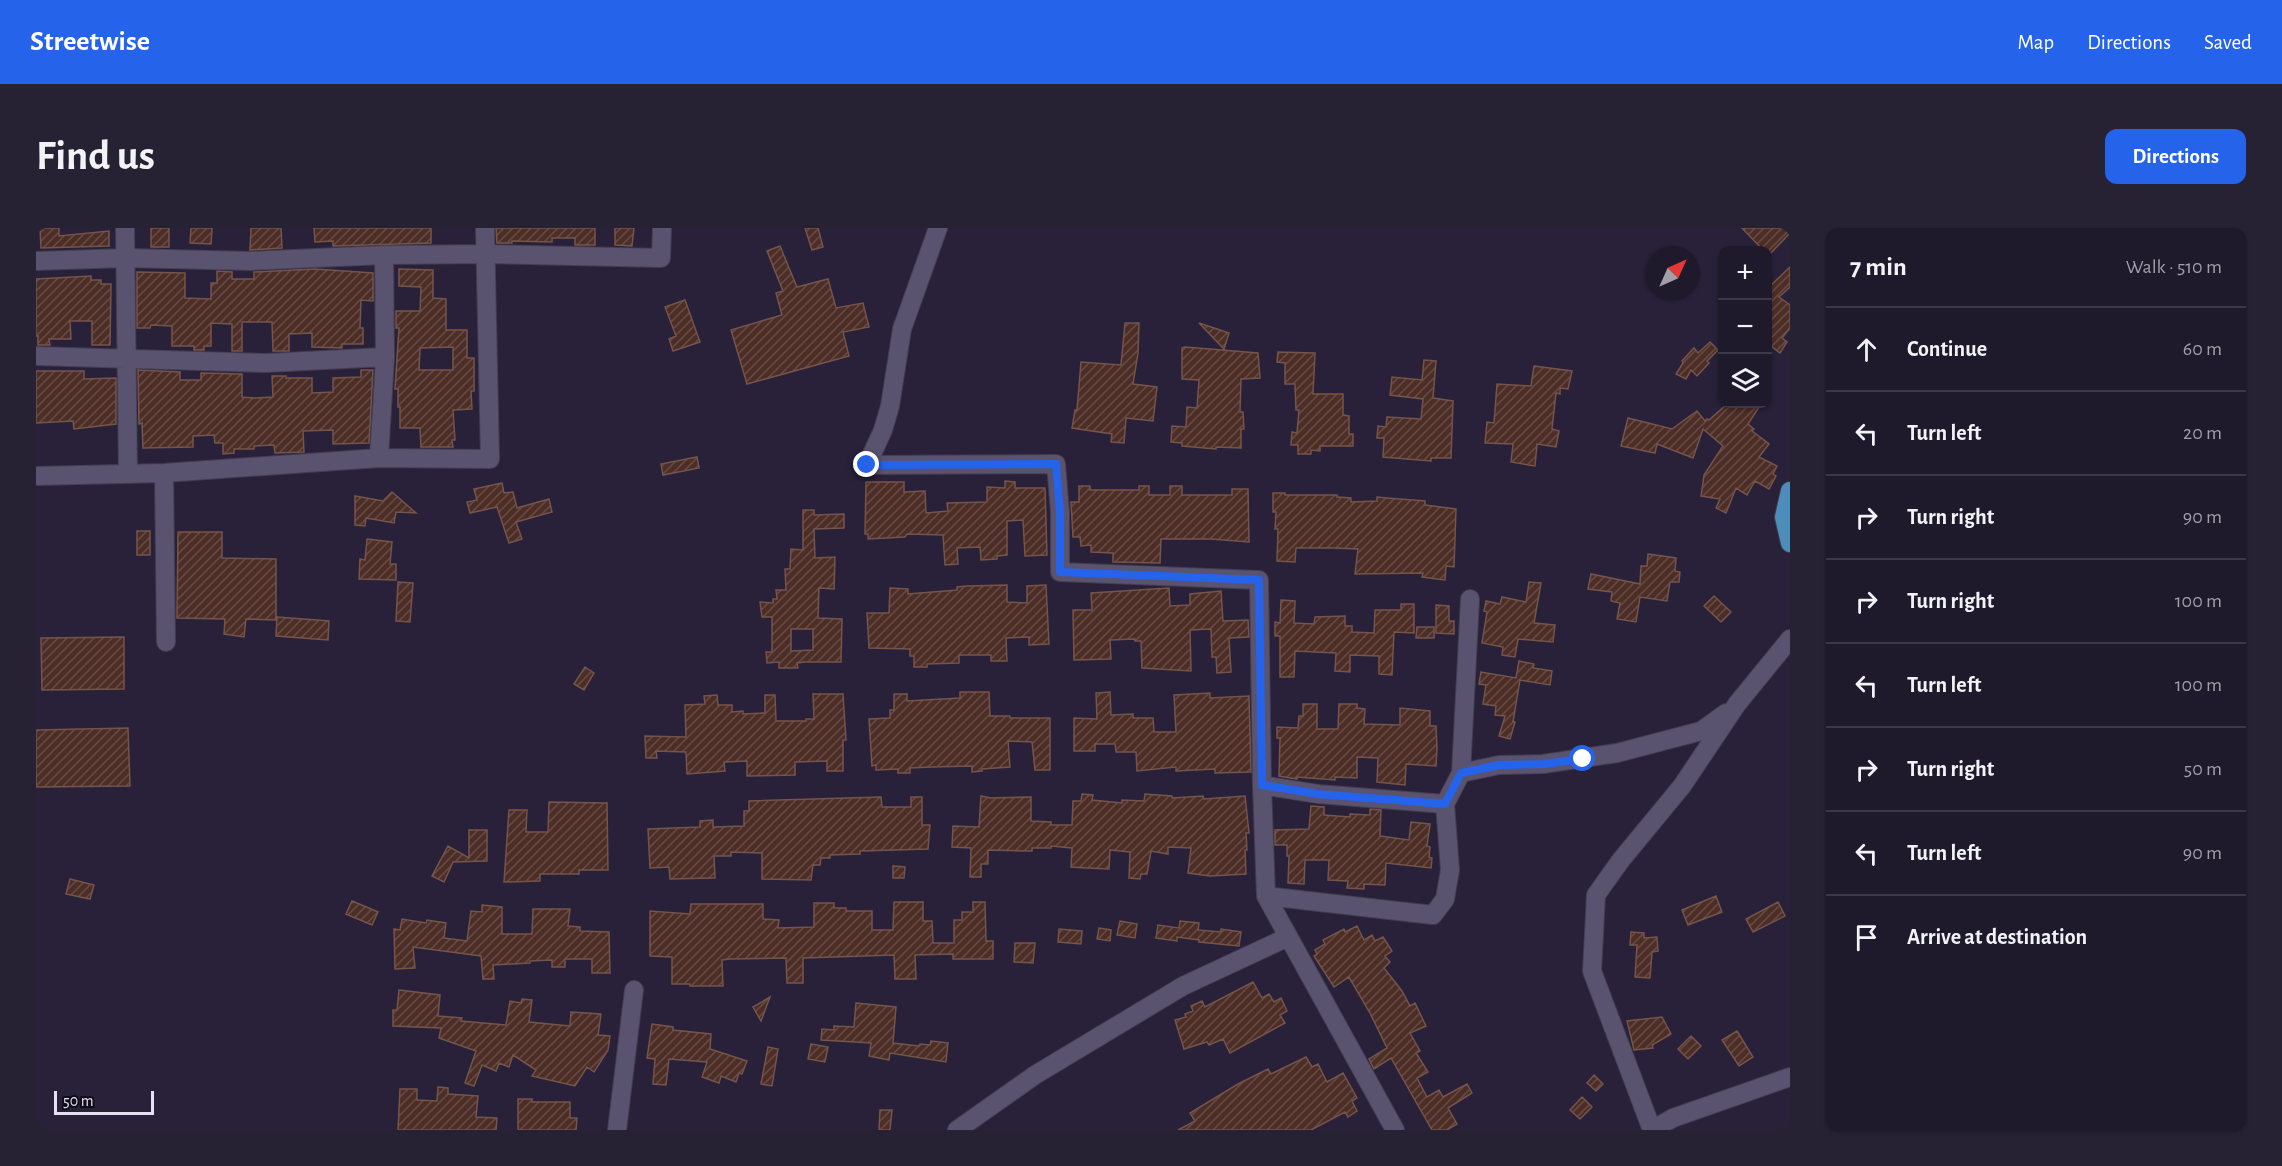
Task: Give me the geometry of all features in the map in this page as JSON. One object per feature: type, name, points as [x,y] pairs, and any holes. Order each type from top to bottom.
[{"type":"main road","points":[[1790,491],[1784,517],[1790,543]]},
{"type":"street","points":[[125,228],[128,474]]},
{"type":"street","points":[[36,476],[164,473],[379,458],[490,459],[485,228]]},
{"type":"street","points":[[36,261],[126,258],[251,261],[384,255],[485,254],[661,258],[662,228]]},
{"type":"street","points":[[938,228],[902,329],[890,406],[883,430],[867,465],[1056,464],[1060,512],[1060,572],[1259,580],[1266,896],[1395,1130]]},
{"type":"street","points":[[379,458],[385,357],[384,255]]},
{"type":"street","points":[[36,356],[266,363],[385,357]]},
{"type":"street","points":[[164,473],[166,642]]},
{"type":"street","points":[[1266,896],[1432,915],[1445,899],[1450,870],[1445,804],[1461,773],[1470,599]]},
{"type":"street","points":[[1790,639],[1737,704],[1682,786],[1621,860],[1596,895],[1592,971],[1652,1130],[1673,1118],[1790,1077]]},
{"type":"street","points":[[1461,773],[1499,765],[1543,764],[1583,759],[1669,741],[1701,731],[1737,704]]},
{"type":"street","points":[[1262,785],[1318,794],[1445,804]]},
{"type":"street","points":[[957,1130],[1035,1075],[1183,986],[1288,937]]},
{"type":"street","points":[[616,1130],[634,990]]},
{"type":"building","points":[[40,228],[59,228],[59,236],[109,231],[109,246],[41,248]]},
{"type":"building","points":[[151,228],[169,228],[169,247],[151,247]]},
{"type":"building","points":[[191,228],[212,228],[211,244],[190,243]]},
{"type":"building","points":[[251,228],[281,228],[282,248],[250,250]]},
{"type":"building","points":[[314,228],[431,228],[431,243],[333,246],[333,241],[315,242]]},
{"type":"building","points":[[496,228],[595,228],[595,245],[575,245],[575,238],[552,238],[552,242],[497,243]]},
{"type":"building","points":[[615,228],[634,228],[632,246],[615,245]]},
{"type":"building","points":[[805,228],[818,228],[823,247],[812,250]]},
{"type":"building","points":[[1742,228],[1790,228],[1790,233],[1772,252],[1772,246],[1759,246]]},
{"type":"building","points":[[780,246],[797,287],[828,279],[836,308],[863,303],[869,327],[843,332],[849,356],[747,384],[731,330],[782,315],[776,293],[783,291],[767,251]]},
{"type":"building","points":[[1790,267],[1790,287],[1779,297],[1790,305],[1790,328],[1782,338],[1787,342],[1780,353],[1772,347],[1772,284]]},
{"type":"building","points":[[315,269],[373,273],[373,301],[361,300],[360,328],[363,328],[363,344],[342,344],[342,348],[312,347],[312,333],[289,334],[289,351],[273,351],[272,322],[242,322],[242,351],[232,351],[232,324],[211,323],[211,346],[204,346],[204,350],[194,350],[194,346],[172,346],[172,326],[151,325],[150,328],[137,328],[137,272],[185,273],[185,298],[211,299],[211,283],[217,283],[217,271],[232,272],[232,279],[254,279],[254,272]]},
{"type":"building","points":[[399,269],[433,270],[433,298],[446,299],[446,330],[467,330],[467,358],[474,358],[472,409],[453,410],[455,440],[452,440],[453,447],[421,447],[420,428],[400,428],[398,389],[395,389],[399,328],[396,328],[396,311],[420,311],[421,287],[399,286]],"holes":[[[453,347],[453,370],[419,370],[420,348]]]},
{"type":"building","points":[[91,276],[91,280],[101,280],[101,284],[111,284],[110,345],[92,345],[92,321],[70,321],[71,339],[49,339],[50,345],[38,345],[36,279]]},
{"type":"building","points":[[685,300],[700,342],[673,351],[669,339],[676,336],[665,307]]},
{"type":"building","points":[[1125,323],[1139,323],[1138,353],[1133,384],[1157,387],[1153,421],[1126,418],[1124,443],[1111,442],[1112,434],[1072,428],[1075,410],[1077,410],[1081,362],[1121,365]]},
{"type":"building","points":[[1199,323],[1229,333],[1224,349]]},
{"type":"building","points":[[1710,342],[1718,350],[1697,376],[1691,370],[1686,379],[1676,374],[1682,361],[1694,348],[1698,353]]},
{"type":"building","points":[[1182,348],[1258,353],[1260,378],[1241,379],[1240,412],[1243,412],[1244,429],[1241,429],[1241,448],[1216,447],[1216,449],[1182,446],[1182,443],[1171,442],[1172,426],[1186,427],[1187,407],[1197,408],[1199,380],[1182,379]]},
{"type":"building","points":[[1278,352],[1315,353],[1313,394],[1343,394],[1343,415],[1349,416],[1349,434],[1353,434],[1353,446],[1320,446],[1320,451],[1311,450],[1311,454],[1298,454],[1298,445],[1291,445],[1292,432],[1297,433],[1299,410],[1296,410],[1295,384],[1285,384],[1285,363],[1277,362]]},
{"type":"building","points":[[1424,360],[1436,361],[1433,398],[1453,401],[1451,458],[1431,458],[1431,461],[1383,457],[1384,438],[1377,438],[1378,426],[1386,427],[1387,417],[1421,419],[1423,399],[1390,395],[1392,377],[1422,380]]},
{"type":"building","points":[[1534,366],[1572,371],[1568,389],[1560,388],[1560,394],[1556,393],[1552,429],[1559,431],[1556,447],[1537,444],[1535,466],[1511,462],[1513,444],[1485,443],[1487,422],[1494,423],[1497,384],[1531,386]]},
{"type":"building","points":[[138,370],[180,372],[180,380],[201,380],[201,373],[242,374],[242,397],[253,398],[273,397],[272,376],[312,378],[312,393],[333,392],[333,378],[361,377],[361,370],[373,370],[369,443],[333,444],[333,430],[303,431],[304,452],[275,453],[274,445],[254,446],[254,449],[234,449],[234,453],[223,454],[223,443],[215,443],[214,435],[193,436],[193,447],[143,448],[142,423],[139,424]]},
{"type":"building","points":[[36,371],[84,371],[84,379],[116,378],[116,424],[74,429],[73,421],[36,423]]},
{"type":"building","points":[[1722,408],[1758,408],[1748,424],[1754,429],[1752,431],[1769,444],[1759,457],[1777,466],[1773,474],[1776,476],[1769,489],[1755,481],[1747,495],[1736,488],[1726,513],[1716,508],[1720,499],[1701,496],[1704,475],[1723,446],[1703,429],[1693,458],[1657,444],[1655,453],[1621,446],[1628,418],[1672,429],[1697,411],[1705,421]]},
{"type":"building","points":[[697,457],[699,468],[663,475],[661,464]]},
{"type":"building","points":[[1005,481],[1015,482],[1015,488],[1045,488],[1047,555],[1025,556],[1023,520],[1007,521],[1007,555],[997,556],[997,559],[981,560],[980,547],[957,548],[958,564],[945,565],[943,535],[907,534],[905,537],[868,539],[868,534],[865,534],[866,482],[904,482],[904,492],[925,491],[926,513],[948,511],[947,503],[987,502],[987,487],[1005,488]]},
{"type":"building","points":[[502,483],[504,493],[513,492],[517,508],[549,499],[552,512],[516,522],[522,539],[509,543],[497,507],[470,513],[467,502],[477,500],[474,489]]},
{"type":"building","points":[[1079,486],[1090,486],[1090,490],[1139,490],[1139,486],[1149,486],[1149,495],[1170,495],[1170,486],[1182,486],[1182,495],[1232,495],[1232,489],[1248,489],[1249,542],[1161,539],[1160,563],[1113,562],[1113,553],[1091,552],[1091,545],[1081,546],[1080,537],[1073,537],[1071,502],[1079,502]]},
{"type":"building","points":[[392,492],[416,513],[396,512],[394,523],[366,518],[365,526],[355,525],[355,496],[383,501]]},
{"type":"building","points":[[1273,493],[1337,495],[1337,497],[1351,498],[1351,502],[1377,501],[1377,497],[1425,501],[1425,505],[1456,509],[1454,567],[1446,566],[1445,580],[1422,577],[1423,573],[1355,574],[1358,549],[1334,548],[1296,548],[1295,562],[1277,561],[1278,529],[1275,529],[1276,512],[1273,512]]},
{"type":"building","points":[[803,510],[814,510],[814,515],[844,514],[844,528],[814,529],[815,558],[835,557],[834,589],[819,588],[818,618],[842,619],[841,662],[805,662],[797,663],[798,668],[779,668],[779,662],[767,663],[766,652],[772,652],[772,617],[762,617],[760,602],[773,603],[773,599],[777,599],[776,590],[786,590],[785,569],[790,569],[791,549],[803,550]],"holes":[[[791,629],[813,629],[813,650],[791,651]]]},
{"type":"building","points":[[137,531],[150,531],[150,555],[137,555]]},
{"type":"building","points":[[178,532],[222,532],[222,558],[276,559],[276,620],[246,619],[244,637],[224,634],[225,619],[177,618]]},
{"type":"building","points":[[367,539],[392,542],[390,564],[396,564],[396,580],[359,579],[360,559],[365,560]]},
{"type":"building","points":[[1648,554],[1676,558],[1675,571],[1680,572],[1679,582],[1670,582],[1667,601],[1640,597],[1636,622],[1617,619],[1620,603],[1611,601],[1612,592],[1588,589],[1591,574],[1640,584],[1641,566],[1647,566]]},
{"type":"building","points":[[398,582],[413,583],[410,622],[396,621]]},
{"type":"building","points":[[1529,582],[1541,583],[1534,623],[1555,625],[1553,642],[1518,639],[1515,657],[1502,655],[1503,647],[1482,643],[1487,612],[1484,611],[1486,601],[1500,604],[1502,597],[1526,602]]},
{"type":"building","points":[[1007,585],[1007,602],[1027,603],[1027,586],[1046,585],[1049,644],[1029,645],[1029,637],[1006,638],[1007,661],[991,661],[991,655],[959,655],[959,663],[927,664],[927,667],[914,667],[914,656],[910,656],[910,649],[869,648],[867,613],[889,613],[890,588],[908,589],[908,594],[957,590],[957,587],[967,586]]},
{"type":"building","points":[[1169,588],[1170,606],[1190,605],[1190,594],[1221,591],[1223,621],[1248,620],[1249,637],[1229,638],[1231,672],[1217,673],[1216,657],[1212,657],[1211,629],[1190,630],[1191,671],[1142,668],[1141,641],[1135,641],[1135,639],[1110,640],[1111,659],[1074,660],[1073,610],[1092,610],[1091,593]]},
{"type":"building","points":[[1714,596],[1731,612],[1721,622],[1704,606]]},
{"type":"building","points":[[1281,600],[1295,601],[1294,623],[1314,624],[1315,617],[1345,616],[1345,626],[1352,626],[1352,632],[1374,633],[1375,610],[1401,610],[1401,604],[1414,604],[1414,633],[1394,632],[1392,675],[1379,674],[1379,656],[1350,655],[1350,672],[1335,671],[1336,653],[1295,651],[1294,677],[1280,677],[1280,636],[1275,636],[1275,622],[1280,623]]},
{"type":"building","points":[[1436,605],[1449,606],[1449,621],[1454,621],[1454,634],[1436,633]]},
{"type":"building","points":[[277,617],[329,621],[328,640],[276,636]]},
{"type":"building","points":[[1417,627],[1434,627],[1434,638],[1416,638]]},
{"type":"building","points":[[124,637],[124,689],[42,690],[41,638]]},
{"type":"building","points":[[1519,661],[1534,664],[1533,668],[1552,671],[1550,685],[1520,680],[1513,722],[1515,722],[1510,739],[1499,736],[1505,716],[1495,715],[1496,706],[1483,704],[1486,685],[1479,684],[1481,672],[1516,678]]},
{"type":"building","points":[[585,667],[594,673],[584,690],[574,684]]},
{"type":"building","points":[[960,692],[989,692],[990,716],[1050,718],[1050,770],[1035,770],[1032,742],[1008,741],[1010,767],[972,772],[972,766],[910,768],[910,773],[898,773],[898,769],[876,770],[876,765],[872,766],[869,719],[890,718],[890,710],[894,710],[894,694],[907,694],[907,701],[960,698]]},
{"type":"building","points":[[1110,692],[1111,715],[1133,714],[1133,718],[1153,718],[1154,732],[1176,732],[1174,695],[1210,693],[1210,698],[1249,696],[1251,772],[1215,773],[1215,769],[1176,771],[1176,767],[1137,771],[1136,752],[1116,752],[1115,744],[1095,744],[1095,751],[1074,751],[1074,718],[1097,719],[1096,693]]},
{"type":"building","points":[[813,694],[843,694],[846,740],[843,740],[843,771],[827,771],[827,761],[795,762],[795,775],[747,776],[747,761],[724,762],[725,771],[687,774],[686,752],[656,751],[657,758],[646,758],[645,736],[686,737],[685,705],[705,704],[704,696],[717,695],[718,705],[732,705],[732,712],[743,711],[743,714],[765,713],[765,695],[775,695],[776,721],[806,721],[806,719],[814,719]]},
{"type":"building","points":[[1303,704],[1317,704],[1317,729],[1338,729],[1339,704],[1357,704],[1357,708],[1365,709],[1364,724],[1400,725],[1400,708],[1430,711],[1430,726],[1436,726],[1436,766],[1406,764],[1405,785],[1377,782],[1378,758],[1357,757],[1357,778],[1335,777],[1335,780],[1279,776],[1280,738],[1277,738],[1277,727],[1298,728],[1299,716],[1303,716]]},
{"type":"building","points":[[128,728],[130,786],[36,787],[36,730]]},
{"type":"building","points":[[1082,794],[1093,795],[1092,800],[1122,803],[1122,800],[1144,801],[1145,794],[1172,796],[1172,798],[1203,796],[1204,799],[1245,796],[1249,833],[1246,833],[1246,874],[1210,876],[1188,873],[1191,848],[1168,847],[1168,854],[1151,851],[1147,874],[1141,874],[1140,879],[1129,878],[1130,852],[1110,850],[1109,869],[1071,867],[1072,848],[1051,846],[1051,848],[1032,848],[1032,851],[988,850],[988,864],[981,864],[981,877],[970,877],[971,848],[952,847],[953,826],[979,827],[981,796],[1031,797],[1031,821],[1051,822],[1051,825],[1072,825],[1073,801],[1081,801]]},
{"type":"building","points":[[881,797],[882,807],[911,807],[911,797],[922,797],[922,825],[930,825],[928,849],[860,851],[860,854],[830,855],[830,858],[821,858],[820,865],[813,865],[811,880],[762,879],[762,853],[731,852],[731,856],[714,856],[715,878],[670,879],[669,867],[650,868],[648,829],[700,827],[700,821],[713,820],[713,827],[744,826],[744,811],[749,811],[749,801]]},
{"type":"building","points":[[549,802],[607,803],[608,870],[579,870],[579,874],[540,874],[540,881],[504,882],[509,810],[527,810],[526,832],[548,832]]},
{"type":"building","points":[[1311,806],[1324,807],[1324,815],[1350,817],[1350,814],[1370,815],[1370,809],[1381,810],[1380,836],[1409,840],[1411,822],[1430,824],[1427,846],[1430,847],[1429,857],[1432,858],[1431,868],[1386,863],[1385,885],[1364,884],[1364,889],[1347,888],[1348,881],[1328,880],[1329,860],[1305,860],[1304,884],[1288,883],[1287,845],[1275,845],[1275,830],[1309,829]]},
{"type":"building","points":[[469,830],[487,830],[487,861],[453,862],[444,882],[432,876],[448,846],[469,858]]},
{"type":"building","points":[[893,866],[905,867],[904,878],[893,878]]},
{"type":"building","points":[[70,879],[94,885],[90,899],[66,894]]},
{"type":"building","points":[[1716,896],[1722,912],[1688,925],[1682,910]]},
{"type":"building","points":[[352,901],[378,912],[372,925],[346,914]]},
{"type":"building","points":[[894,902],[923,902],[923,921],[932,921],[933,943],[954,943],[954,920],[962,920],[962,912],[973,912],[973,902],[985,902],[986,941],[993,941],[993,959],[953,959],[953,954],[915,955],[916,979],[895,979],[894,955],[803,958],[803,983],[787,983],[786,958],[730,959],[722,960],[723,986],[690,986],[690,984],[672,984],[672,957],[650,956],[650,911],[690,914],[691,904],[763,904],[763,919],[779,920],[778,928],[814,927],[814,903],[834,903],[834,908],[846,908],[846,911],[872,911],[872,930],[893,930]]},
{"type":"building","points":[[1778,902],[1785,916],[1753,932],[1746,919]]},
{"type":"building","points":[[482,905],[502,907],[502,934],[532,934],[533,909],[570,909],[568,926],[580,927],[580,931],[609,932],[610,973],[592,973],[592,959],[565,959],[565,967],[552,967],[552,960],[493,965],[494,979],[483,979],[481,956],[413,947],[415,968],[395,969],[394,929],[400,930],[402,919],[426,923],[427,920],[446,923],[444,938],[467,941],[471,911],[482,912]]},
{"type":"building","points":[[1120,921],[1137,924],[1135,938],[1117,935]]},
{"type":"building","points":[[1180,921],[1199,923],[1198,930],[1221,932],[1221,929],[1241,932],[1239,946],[1177,937],[1177,941],[1156,938],[1158,925],[1179,928]]},
{"type":"building","points":[[1357,926],[1364,940],[1372,935],[1375,941],[1383,937],[1392,951],[1385,956],[1390,962],[1384,968],[1402,991],[1410,1006],[1415,1003],[1426,1026],[1410,1033],[1420,1051],[1416,1053],[1428,1072],[1417,1078],[1427,1097],[1439,1090],[1443,1097],[1467,1084],[1472,1093],[1448,1108],[1457,1124],[1447,1130],[1432,1130],[1391,1058],[1374,1069],[1369,1059],[1387,1048],[1370,1013],[1349,977],[1334,987],[1314,956],[1317,954],[1315,950],[1325,944],[1323,940],[1344,929],[1345,932]]},
{"type":"building","points":[[1099,928],[1111,930],[1110,941],[1097,939]]},
{"type":"building","points":[[1059,929],[1082,931],[1081,944],[1058,942]]},
{"type":"building","points":[[1631,932],[1644,933],[1644,938],[1657,937],[1658,951],[1652,952],[1650,978],[1635,977],[1637,945],[1630,945]]},
{"type":"building","points":[[1015,943],[1035,943],[1033,963],[1014,962]]},
{"type":"building","points":[[1253,982],[1262,998],[1269,994],[1274,1002],[1281,998],[1287,1011],[1280,1015],[1285,1023],[1230,1053],[1223,1039],[1209,1045],[1207,1042],[1184,1049],[1175,1020],[1186,1017],[1185,1014],[1193,1011],[1191,1006],[1202,1001],[1205,1007]]},
{"type":"building","points":[[399,990],[440,995],[438,1016],[462,1018],[461,1021],[506,1025],[510,1001],[521,1003],[522,999],[532,1000],[529,1022],[570,1026],[571,1012],[601,1014],[598,1035],[610,1036],[608,1050],[594,1072],[587,1067],[575,1086],[532,1076],[536,1070],[513,1055],[509,1067],[499,1063],[496,1071],[482,1065],[474,1086],[465,1083],[476,1051],[439,1038],[441,1028],[393,1026],[393,1010],[397,1010]]},
{"type":"building","points":[[770,997],[761,1021],[753,1007]]},
{"type":"building","points":[[856,1003],[896,1007],[893,1043],[919,1046],[920,1044],[930,1045],[931,1041],[948,1043],[946,1062],[890,1053],[889,1060],[869,1056],[871,1043],[821,1040],[822,1029],[834,1030],[834,1026],[854,1027]]},
{"type":"building","points":[[1662,1017],[1671,1034],[1652,1045],[1653,1048],[1634,1050],[1627,1021]]},
{"type":"building","points":[[652,1024],[673,1027],[673,1030],[711,1034],[710,1049],[747,1061],[742,1074],[739,1073],[736,1082],[721,1076],[719,1083],[702,1077],[707,1062],[669,1059],[666,1085],[653,1084],[655,1059],[647,1058]]},
{"type":"building","points":[[1737,1031],[1753,1057],[1739,1066],[1722,1040]]},
{"type":"building","points":[[1691,1036],[1701,1046],[1688,1059],[1678,1049]]},
{"type":"building","points":[[811,1044],[828,1047],[825,1062],[808,1059]]},
{"type":"building","points":[[768,1047],[778,1049],[772,1086],[761,1084]]},
{"type":"building","points":[[1306,1057],[1312,1067],[1318,1064],[1327,1082],[1343,1073],[1357,1098],[1352,1101],[1357,1111],[1348,1117],[1345,1112],[1311,1130],[1178,1130],[1195,1121],[1190,1113],[1238,1084],[1268,1069],[1271,1074]]},
{"type":"building","points":[[1594,1075],[1603,1084],[1596,1091],[1587,1083]]},
{"type":"building","points":[[438,1087],[448,1088],[448,1094],[478,1096],[476,1117],[497,1118],[496,1130],[398,1130],[400,1089],[417,1089],[417,1100],[437,1101]]},
{"type":"building","points":[[1582,1097],[1592,1107],[1580,1119],[1570,1110]]},
{"type":"building","points":[[518,1099],[532,1099],[532,1102],[570,1102],[570,1118],[577,1118],[576,1130],[518,1130]]},
{"type":"building","points":[[880,1110],[892,1110],[890,1130],[879,1130]]},
{"type":"route","points":[[867,465],[1056,464],[1060,512],[1060,572],[1259,580],[1262,785],[1318,794],[1445,804],[1461,773],[1499,765],[1543,764],[1583,759]]}]
